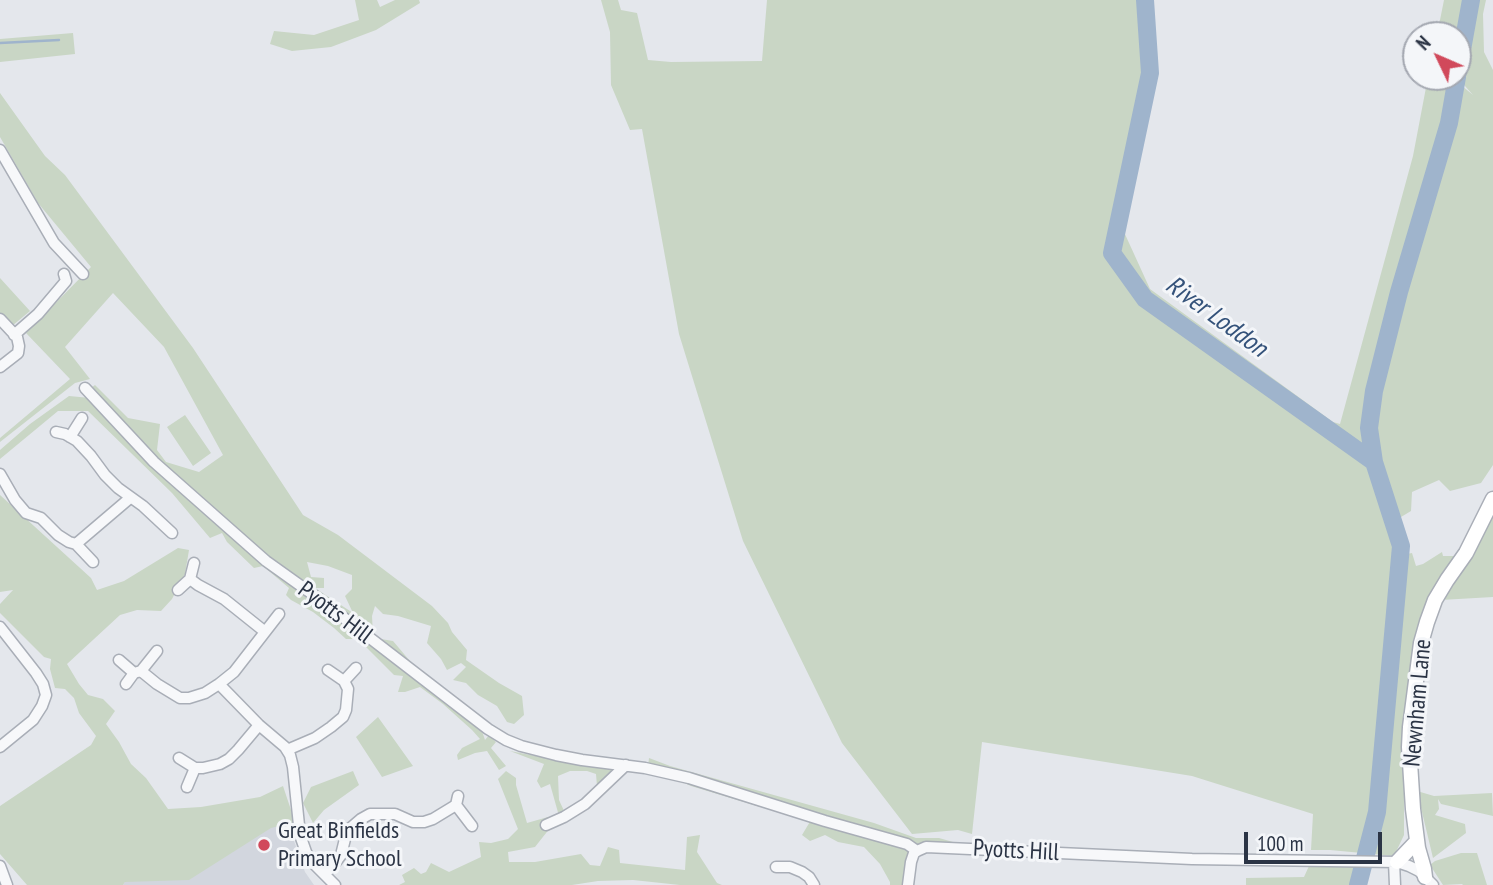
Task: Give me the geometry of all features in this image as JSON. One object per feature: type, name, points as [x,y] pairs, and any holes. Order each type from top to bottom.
[{"type":"street","points":[[1,154],[54,243],[83,274]]},
{"type":"street","points":[[14,335],[38,314],[66,281],[61,277],[74,264]]},
{"type":"street","points":[[0,319],[17,338],[19,346],[18,353],[0,367]]},
{"type":"street","name":"Pyotts Hill","points":[[85,388],[154,462],[266,561],[488,729],[521,746],[582,760],[645,768],[689,778],[907,844],[917,851],[926,847],[1192,859],[1395,862],[1409,866],[1425,878]]},
{"type":"street","points":[[70,437],[82,418]]},
{"type":"street","points":[[56,432],[65,433],[77,441],[105,475],[172,533]]},
{"type":"street","points":[[0,474],[26,513],[41,518],[58,535],[76,544],[93,562]]},
{"type":"street","points":[[76,544],[130,498]]},
{"type":"street","name":"Newnham Lane","points":[[1425,878],[1417,841],[1409,747],[1421,643],[1435,600],[1466,553],[1493,499]]},
{"type":"street","points":[[178,590],[190,579],[194,563]]},
{"type":"street","points":[[190,579],[224,599],[264,631]]},
{"type":"street","points":[[119,660],[180,698],[189,698],[219,684],[245,659],[279,614]]},
{"type":"street","points":[[0,627],[36,673],[46,695],[33,720],[0,747]]},
{"type":"street","points":[[0,650],[10,642]]},
{"type":"street","points":[[126,684],[158,651]]},
{"type":"street","points":[[344,681],[356,668]]},
{"type":"street","points":[[288,750],[315,738],[343,717],[348,689],[344,681],[328,670]]},
{"type":"street","points":[[219,684],[288,750],[293,767],[300,835],[312,862],[335,885]]},
{"type":"street","points":[[179,758],[195,768],[229,759],[259,725]]},
{"type":"street","points":[[546,825],[585,804],[626,765]]},
{"type":"street","points":[[187,787],[195,768]]},
{"type":"street","points":[[325,874],[341,855],[347,831],[370,814],[395,814],[413,822],[424,822],[433,819],[457,801],[472,826]]},
{"type":"street","points":[[1395,885],[1395,862],[1417,841]]},
{"type":"street","points":[[908,885],[911,862],[917,851]]},
{"type":"street","points":[[0,866],[7,885]]},
{"type":"street","points":[[776,867],[790,867],[802,872],[814,885]]},
{"type":"shaded area","name":"Great Binfields Primary School","points":[[283,810],[305,872],[314,885],[123,885],[125,882]]},
{"type":"green space","points":[[355,0],[377,0],[380,7],[395,0],[419,0],[420,3],[376,30],[331,47],[292,51],[270,44],[274,31],[314,35],[359,20]]},
{"type":"green space","points":[[601,0],[618,0],[621,10],[637,13],[648,60],[762,61],[767,0],[1146,0],[1152,18],[1141,133],[1124,232],[1150,289],[1333,422],[1340,424],[1413,156],[1425,91],[1451,91],[1443,137],[1454,91],[1468,91],[1473,95],[1469,91],[1472,91],[1472,21],[1440,21],[1444,0],[1486,0],[1483,14],[1484,52],[1493,70],[1493,465],[1481,483],[1450,491],[1439,480],[1412,492],[1411,511],[1396,520],[1401,546],[1407,554],[1412,553],[1416,566],[1442,552],[1443,556],[1458,556],[1444,570],[1417,629],[1408,690],[1404,757],[1404,835],[1394,856],[1311,850],[1313,814],[1192,776],[982,742],[972,834],[958,830],[912,834],[842,743],[743,541],[679,334],[642,129],[630,130],[611,85],[610,32]]},
{"type":"green space","points":[[73,33],[75,54],[0,62],[0,39]]},
{"type":"green space","points":[[0,93],[45,156],[65,175],[193,348],[303,515],[338,535],[432,606],[467,650],[466,660],[522,696],[524,715],[514,724],[507,722],[497,706],[478,695],[466,683],[453,680],[466,667],[461,663],[447,670],[427,643],[431,626],[383,614],[375,606],[372,616],[373,635],[393,641],[415,667],[451,693],[446,699],[482,731],[485,740],[489,735],[496,742],[491,748],[506,766],[499,770],[487,751],[458,760],[457,755],[462,748],[480,739],[472,730],[420,687],[398,692],[403,676],[394,675],[358,639],[346,639],[313,612],[291,600],[286,595],[289,588],[263,566],[254,568],[227,542],[222,533],[210,538],[172,493],[88,411],[58,411],[0,459],[0,450],[30,424],[69,396],[90,398],[91,388],[95,385],[128,418],[160,424],[157,450],[166,462],[199,472],[223,455],[164,347],[113,293],[65,347],[90,379],[75,383],[0,442],[0,438],[70,379],[26,333],[91,267],[38,203],[0,137]],"holes":[[[307,562],[352,575],[352,589],[345,596],[353,613],[315,588],[324,588],[324,578],[311,577]]]},
{"type":"green space","points":[[0,278],[30,311],[12,326],[0,313]]},
{"type":"green space","points":[[185,415],[211,453],[193,466],[167,427]]},
{"type":"green space","points":[[0,495],[91,578],[97,590],[124,581],[178,548],[189,550],[185,574],[172,599],[161,611],[137,610],[120,615],[67,664],[88,695],[103,699],[115,711],[106,724],[131,764],[146,778],[168,809],[201,807],[260,797],[283,786],[295,822],[271,828],[189,880],[125,882],[123,885],[27,885],[0,854],[0,806],[91,745],[96,736],[79,713],[74,698],[65,689],[55,688],[50,669],[51,659],[44,657],[0,613],[0,604],[13,590],[0,592]]},
{"type":"green space","points":[[1493,504],[1493,597],[1441,600]]},
{"type":"green space","points":[[378,717],[413,766],[382,777],[356,737]]},
{"type":"green space","points":[[510,751],[610,768],[618,772],[597,786],[596,774],[587,771],[570,771],[558,776],[559,800],[565,813],[559,816],[550,784],[541,788],[537,781],[544,764]]},
{"type":"green space","points":[[649,758],[874,823],[916,838],[939,838],[953,842],[954,847],[908,855],[903,885],[890,885],[880,864],[864,847],[838,842],[825,835],[810,841],[802,835],[811,820],[691,786],[648,767]]},
{"type":"green space","points":[[353,771],[359,785],[324,810],[313,823],[303,803],[311,787]]},
{"type":"green space","points":[[506,771],[516,778],[527,823],[548,817],[550,828],[535,847],[508,852],[509,862],[535,862],[581,854],[590,865],[600,866],[608,847],[619,850],[620,863],[685,870],[687,837],[700,835],[697,852],[717,883],[722,885],[680,885],[633,880],[572,885],[399,885],[405,882],[402,875],[414,868],[421,874],[426,872],[431,863],[449,872],[481,857],[479,842],[491,843],[508,839],[518,829],[498,779]]},
{"type":"green space","points":[[1417,791],[1434,796],[1492,793],[1493,816],[1441,804],[1438,799],[1439,809],[1435,815],[1465,824],[1466,833],[1433,858]]},
{"type":"green space","points":[[1461,853],[1477,853],[1487,885],[1443,885],[1430,865]]},
{"type":"green space","points":[[1309,866],[1357,867],[1353,885],[1246,885],[1246,878],[1304,877]]},
{"type":"waterway","name":"River Loddon","points":[[1145,0],[1150,73],[1112,253],[1145,299],[1374,462]]},
{"type":"waterway","name":"River Loddon","points":[[1467,21],[1471,0]]},
{"type":"waterway","points":[[0,43],[59,40]]},
{"type":"waterway","name":"River Loddon","points":[[1358,885],[1377,812],[1401,546],[1374,462],[1369,428],[1374,391],[1399,292],[1449,123],[1455,91]]},
{"type":"place","name":"Great Binfields Primary School","points":[[264,845]]}]
